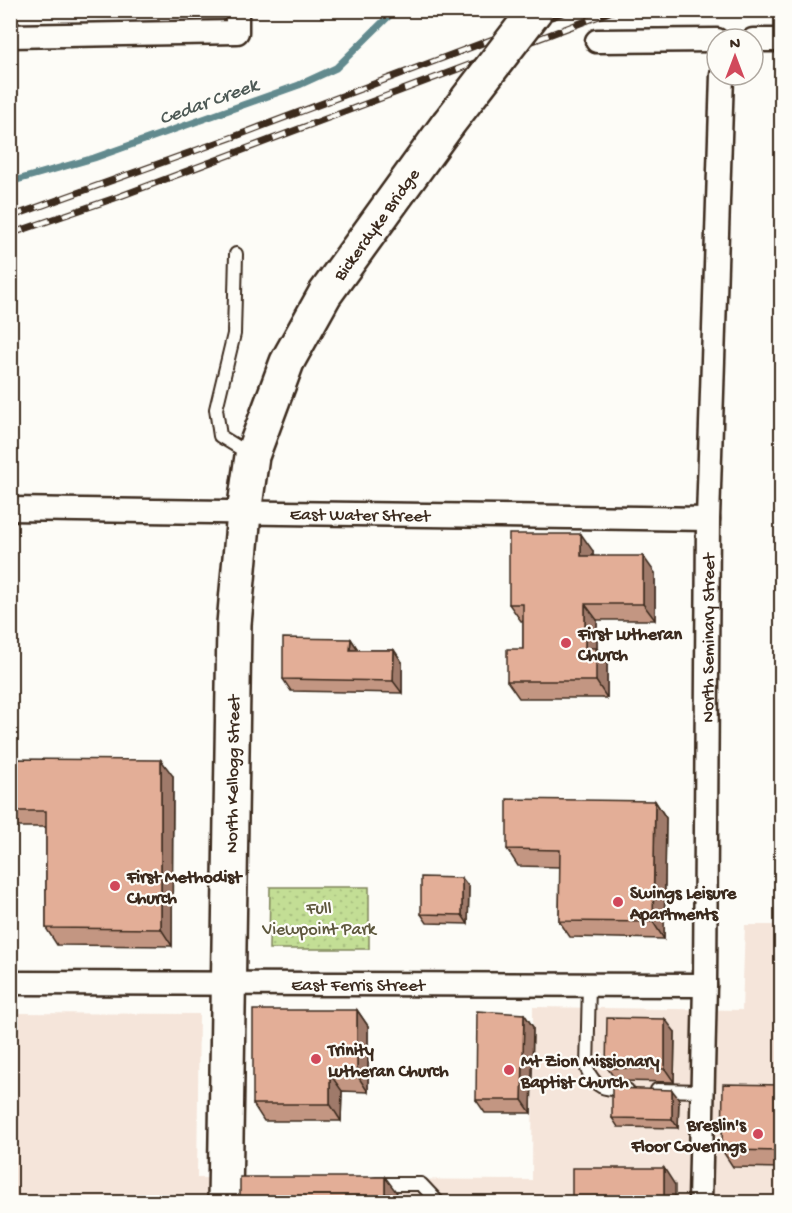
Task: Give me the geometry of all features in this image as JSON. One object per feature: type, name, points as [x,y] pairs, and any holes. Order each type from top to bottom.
[{"type":"main road","name":"Bickerdyke Bridge","points":[[252,456],[287,362],[325,294],[448,124],[536,10]]},
{"type":"main road","name":"North Kellogg Street","points":[[229,1190],[229,983],[234,624],[243,513],[252,456]]},
{"type":"street","points":[[10,36],[237,21]]},
{"type":"street","points":[[597,40],[705,40]]},
{"type":"street","points":[[765,40],[782,40]]},
{"type":"street","name":"North Seminary Street","points":[[700,1203],[705,985],[708,519],[722,87]]},
{"type":"street","name":"East Water Street","points":[[10,509],[708,519]]},
{"type":"street","name":"East Ferris Street","points":[[10,983],[705,985]]},
{"type":"lane","points":[[236,254],[234,334],[216,409],[220,436],[252,456]]},
{"type":"lane","points":[[589,985],[587,1069],[592,1080],[599,1086],[611,1089],[702,1091]]},
{"type":"lane","points":[[363,1184],[421,1184],[438,1203]]},
{"type":"shaded area","points":[[745,925],[781,925],[781,1202],[11,1202],[11,1013],[199,1014],[197,1178],[532,1180],[533,1007],[742,1010]]},
{"type":"green space","name":"Full Viewpoint Park","points":[[270,887],[369,887],[369,949],[269,949]]},
{"type":"building","name":"First Lutheran Church","points":[[509,534],[581,534],[581,556],[643,556],[643,604],[585,604],[585,648],[596,648],[596,681],[507,681],[507,649],[523,649],[523,604],[509,604]]},
{"type":"building","points":[[283,638],[351,639],[350,650],[394,650],[393,681],[283,679]]},
{"type":"building","name":"First Methodist Church","points":[[10,759],[161,760],[161,929],[46,928],[46,811],[10,811]]},
{"type":"building","name":"Swings Leisure Apartments","points":[[507,799],[655,801],[653,922],[559,921],[560,850],[507,849]]},
{"type":"building","points":[[421,877],[462,878],[462,915],[421,914]]},
{"type":"building","name":"Trinity Lutheran Church","points":[[253,1010],[357,1010],[357,1075],[330,1074],[330,1104],[253,1104]]},
{"type":"building","name":"Mt Zion Missionary Baptist Church","points":[[477,1011],[524,1014],[522,1100],[476,1100]]},
{"type":"building","points":[[607,1018],[665,1019],[665,1069],[606,1066]]},
{"type":"building","points":[[723,1084],[782,1085],[782,1151],[722,1150]]},
{"type":"building","points":[[612,1088],[672,1090],[672,1119],[612,1118]]},
{"type":"building","points":[[572,1168],[664,1168],[664,1203],[572,1203]]},
{"type":"building","points":[[240,1177],[385,1177],[385,1194],[391,1194],[391,1203],[240,1203]]},
{"type":"waterway","name":"Cedar Creek","points":[[10,182],[94,158],[299,85],[336,68],[395,10]]},
{"type":"railway","points":[[10,217],[236,136],[570,10]]},
{"type":"railway","points":[[10,234],[118,197],[615,10]]},
{"type":"place","name":"First Lutheran Church","points":[[566,643]]},
{"type":"place","name":"First Methodist Church","points":[[115,886]]},
{"type":"place","name":"Swings Leisure Apartments","points":[[618,902]]},
{"type":"place","name":"Trinity Lutheran Church","points":[[316,1059]]},
{"type":"place","name":"Mt Zion Missionary Baptist Church","points":[[509,1070]]},
{"type":"place","name":"Breslin's Floor Coverings","points":[[758,1134]]}]
